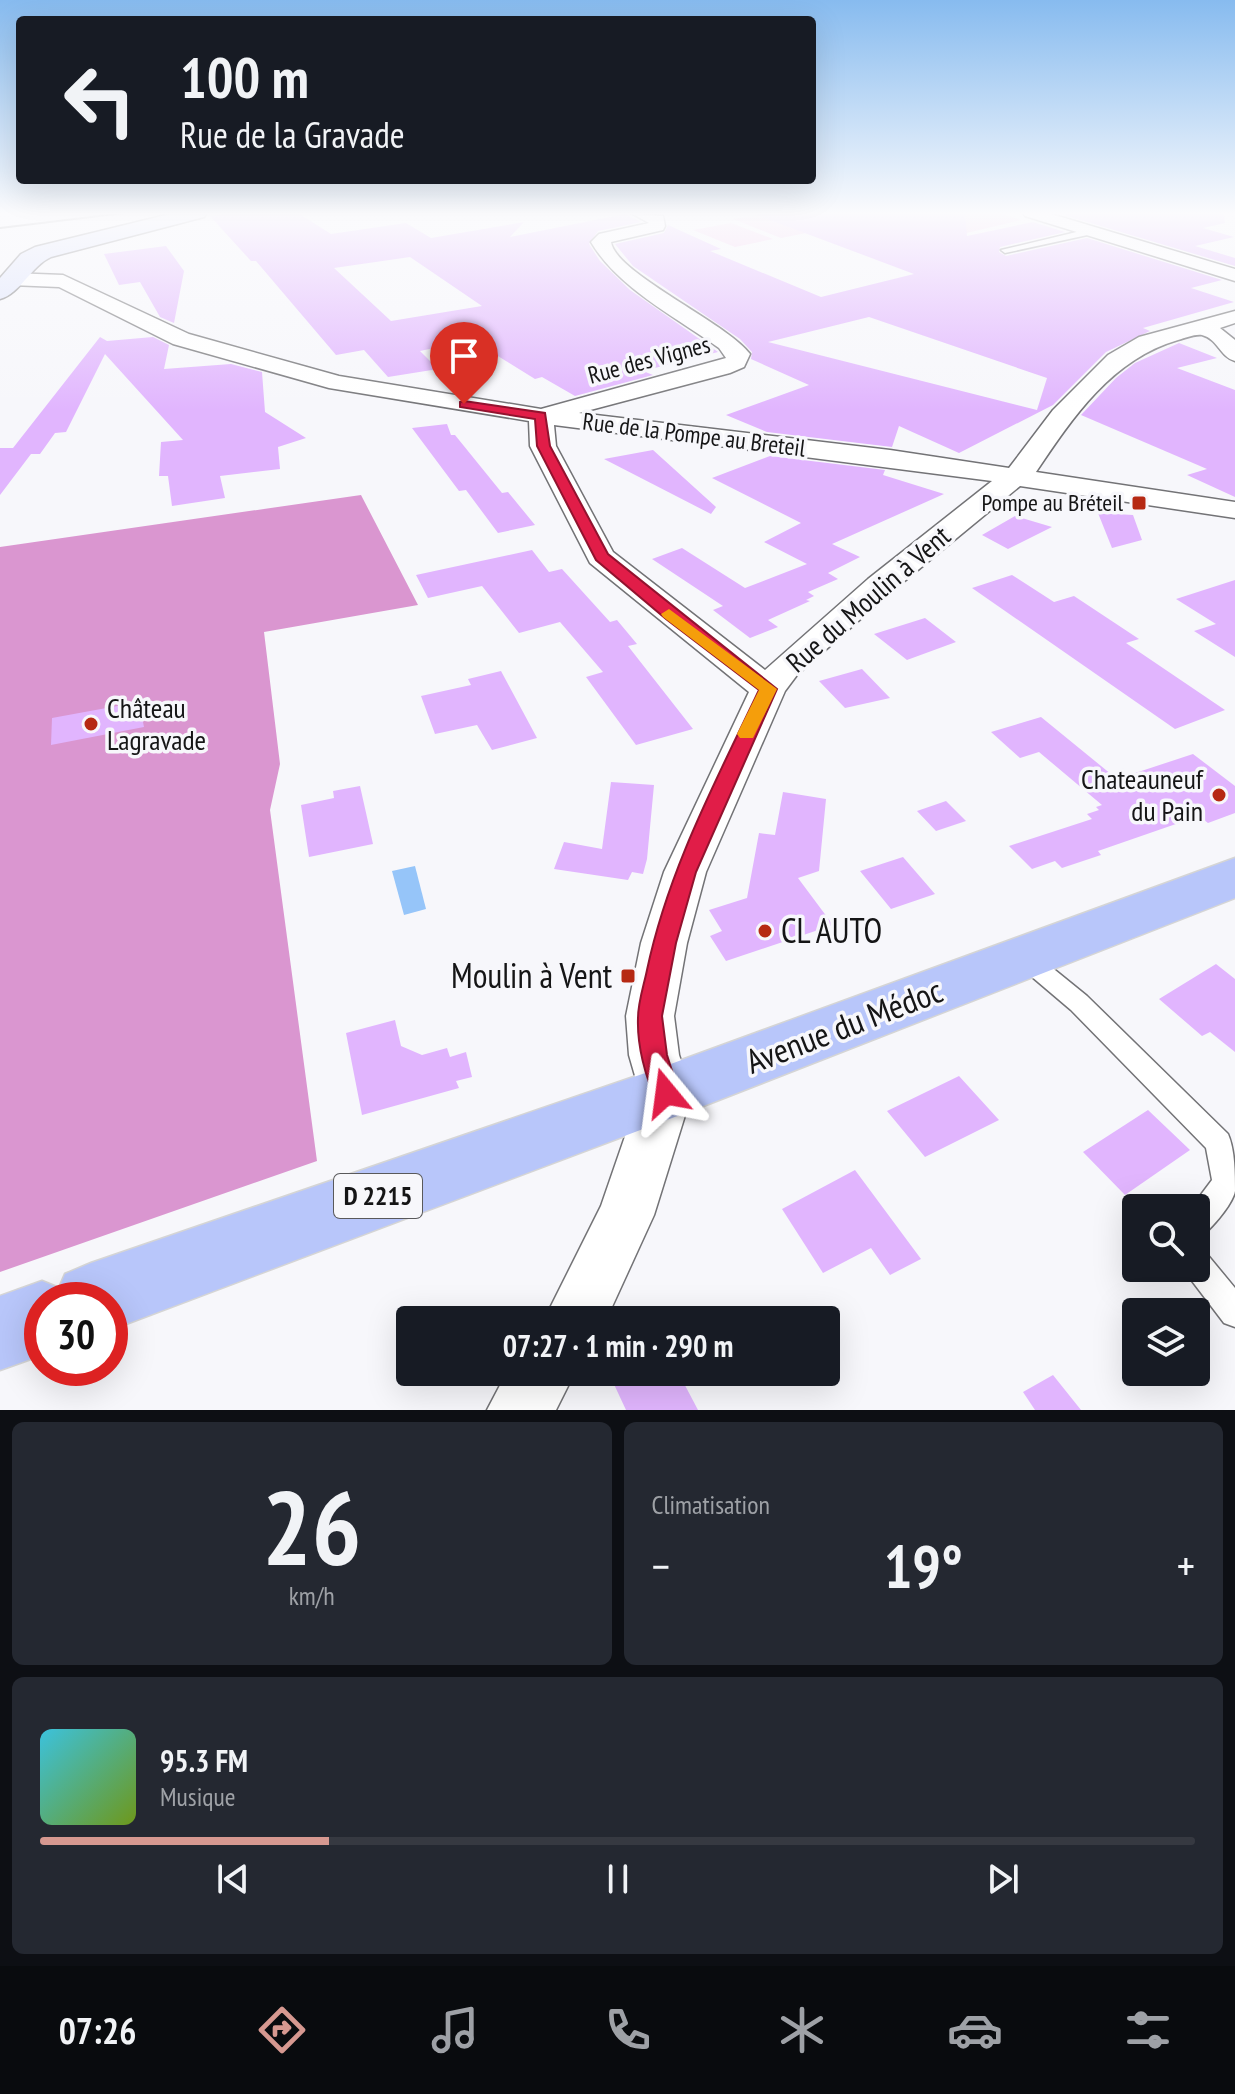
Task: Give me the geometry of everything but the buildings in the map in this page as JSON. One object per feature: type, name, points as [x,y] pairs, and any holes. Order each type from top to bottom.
[{"type":"main road","name":"Avenue du Médoc","points":[[128,1287],[666,1093],[1235,877]]},
{"type":"main road","points":[[0,1333],[24,1324]]},
{"type":"street","points":[[0,303],[19,279]]},
{"type":"street","name":"Rue de la Pompe au Breteil","points":[[56,279],[181,339],[323,379],[541,416],[890,458],[1235,510]]},
{"type":"street","name":"Rue des Vignes","points":[[541,416],[736,362],[739,354],[728,344],[638,279]]},
{"type":"street","name":"Rue du Moulin à Vent","points":[[666,1093],[654,1055],[650,1016],[671,917],[685,872],[768,689],[785,668],[879,586],[1025,468],[1062,415],[1116,360],[1147,342],[1235,317]]},
{"type":"street","points":[[1198,327],[1219,334],[1235,354]]},
{"type":"street","points":[[541,416],[543,446],[601,557],[768,689]]},
{"type":"street","points":[[581,1306],[626,1215],[666,1093]]},
{"type":"street","points":[[519,1410],[535,1386]]},
{"type":"lane","points":[[1024,958],[1079,1003],[1219,1143],[1226,1183],[1210,1205]]},
{"type":"lane","points":[[1210,1281],[1235,1312]]},
{"type":"shaded area","points":[[361,495],[418,605],[264,632],[280,764],[270,810],[317,1161],[0,1272],[0,547]]},
{"type":"water","points":[[415,866],[426,909],[404,915],[392,871]]},
{"type":"slow traffic","points":[[669,614],[768,689],[746,734]]},
{"type":"place","name":"Pompe au Bréteil","points":[[1139,503]]},
{"type":"place","name":"Château Lagravade","points":[[91,724]]},
{"type":"place","name":"Chateauneuf du Pain","points":[[1219,795]]},
{"type":"place","name":"CL AUTO","points":[[765,931]]},
{"type":"place","name":"Moulin à Vent","points":[[628,976]]},
{"type":"route","points":[[464,404],[541,416],[543,446],[601,557],[768,689],[685,872],[664,943],[650,1016],[654,1055],[666,1093]]}]
